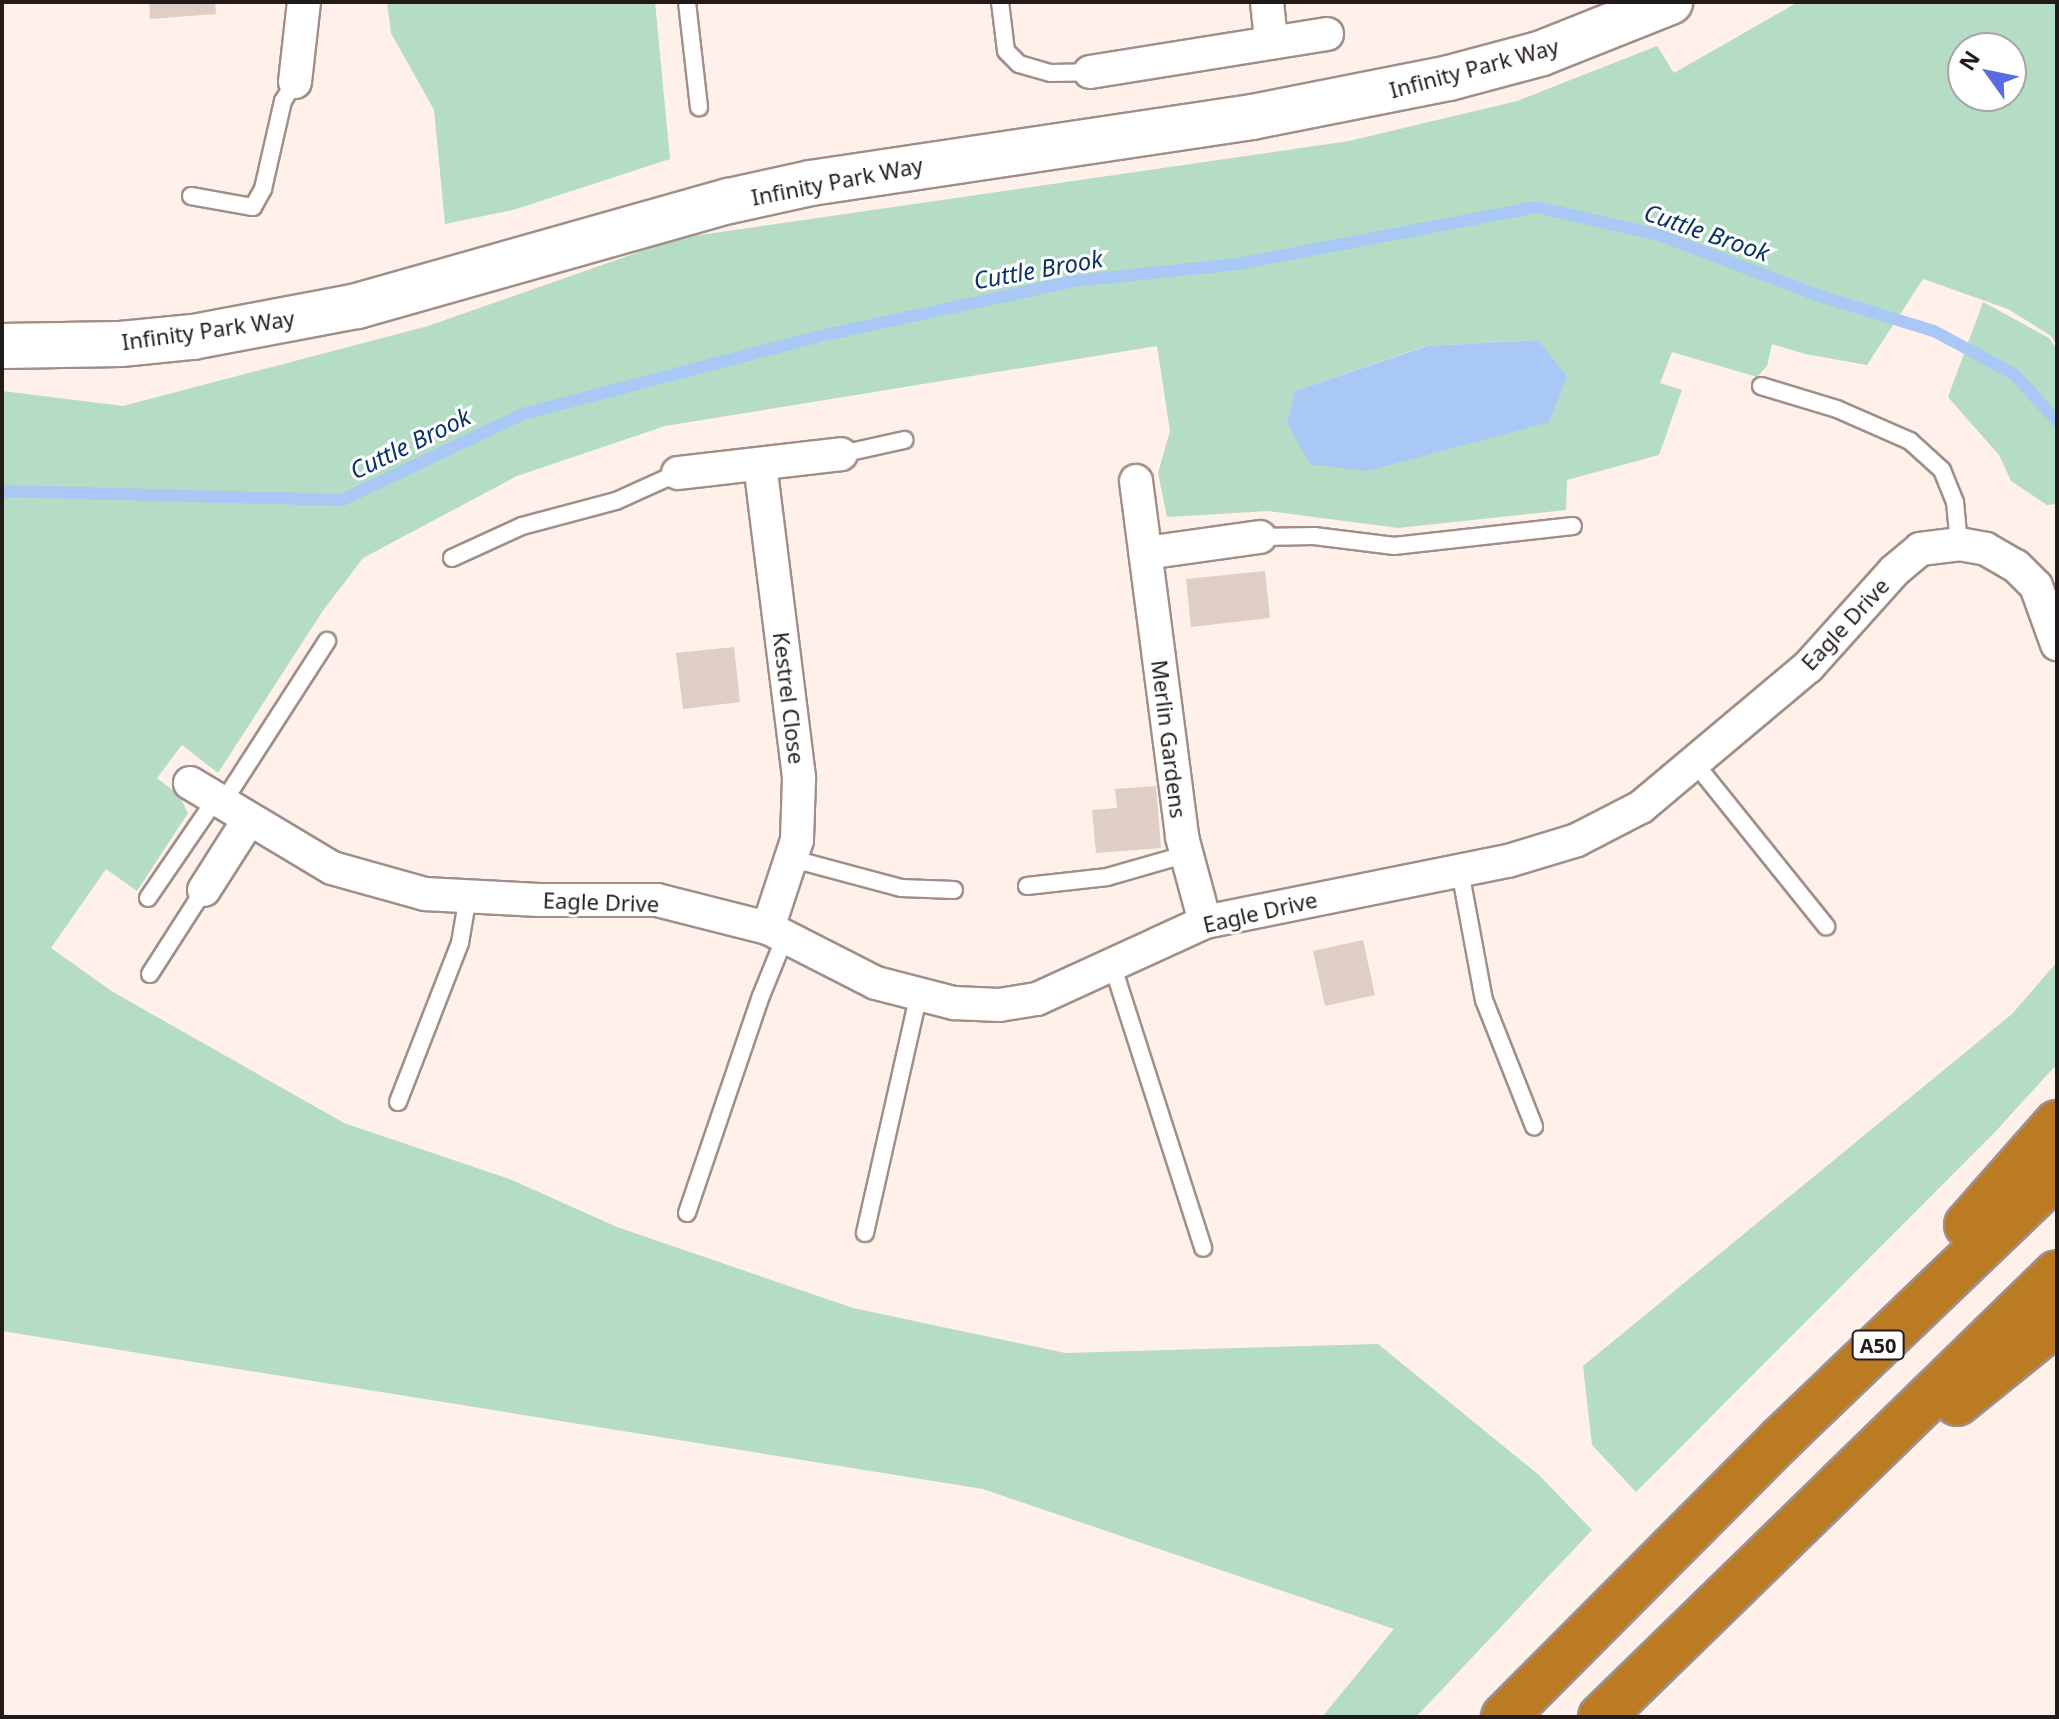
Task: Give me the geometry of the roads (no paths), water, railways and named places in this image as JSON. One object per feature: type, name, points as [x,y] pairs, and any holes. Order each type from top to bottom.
[{"type":"highway","points":[[1779,1441],[2057,1123]]},
{"type":"highway","name":"A50","points":[[1504,1717],[1779,1441],[2057,1174]]},
{"type":"highway","points":[[1601,1717],[1772,1547],[2057,1273]]},
{"type":"highway","points":[[1772,1547],[2057,1322]]},
{"type":"street","points":[[295,82],[310,2]]},
{"type":"street","points":[[1267,2],[1271,41]]},
{"type":"street","name":"Infinity Park Way","points":[[2,346],[121,344],[193,337],[357,306],[729,201],[811,183],[1252,117],[1449,78],[1542,53],[1670,2]]},
{"type":"street","points":[[1090,72],[1327,34]]},
{"type":"street","points":[[678,473],[841,454]]},
{"type":"street","name":"Kestrel Close","points":[[760,464],[799,779],[793,859],[777,933]]},
{"type":"street","name":"Merlin Gardens","points":[[1136,481],[1187,854],[1205,922]]},
{"type":"street","points":[[1146,553],[1260,537]]},
{"type":"street","name":"Eagle Drive","points":[[219,802],[332,868],[425,894],[657,900],[777,933],[876,983],[954,1003],[999,1005],[1037,999],[1205,922],[1460,871],[1577,840],[1641,807],[1808,667],[1894,571],[1920,549],[1959,544],[1986,549],[2016,566],[2036,586],[2057,644]]},
{"type":"street","points":[[204,890],[219,802]]},
{"type":"lane","points":[[687,2],[699,107]]},
{"type":"lane","points":[[1000,2],[1006,51],[1019,64],[1051,73],[1090,72]]},
{"type":"lane","points":[[191,196],[253,207],[263,189],[283,101],[295,82]]},
{"type":"lane","points":[[1761,386],[1837,409],[1910,441],[1942,470],[1955,502],[1959,544]]},
{"type":"lane","points":[[841,454],[904,440]]},
{"type":"lane","points":[[452,558],[522,526],[616,501],[678,473]]},
{"type":"lane","points":[[1260,537],[1314,536],[1394,546],[1573,526]]},
{"type":"lane","points":[[148,898],[219,802],[327,641]]},
{"type":"lane","points":[[1694,762],[1826,926]]},
{"type":"lane","points":[[1027,886],[1107,877],[1187,854]]},
{"type":"lane","points":[[793,859],[901,888],[954,890]]},
{"type":"lane","points":[[1460,871],[1484,1000],[1534,1126]]},
{"type":"lane","points":[[150,974],[204,890]]},
{"type":"lane","points":[[398,1102],[460,943],[468,896]]},
{"type":"lane","points":[[687,1213],[761,996],[777,933]]},
{"type":"lane","points":[[1112,964],[1203,1248]]},
{"type":"lane","points":[[865,1233],[919,994]]},
{"type":"water","points":[[1538,340],[1567,377],[1549,422],[1367,471],[1310,464],[1287,423],[1295,391],[1427,346]]},
{"type":"waterway","name":"Cuttle Brook","points":[[2,491],[342,500],[523,414],[816,337],[1074,281],[1238,264],[1536,207],[1659,235],[1820,296],[1934,331],[2014,374],[2057,421]]}]
